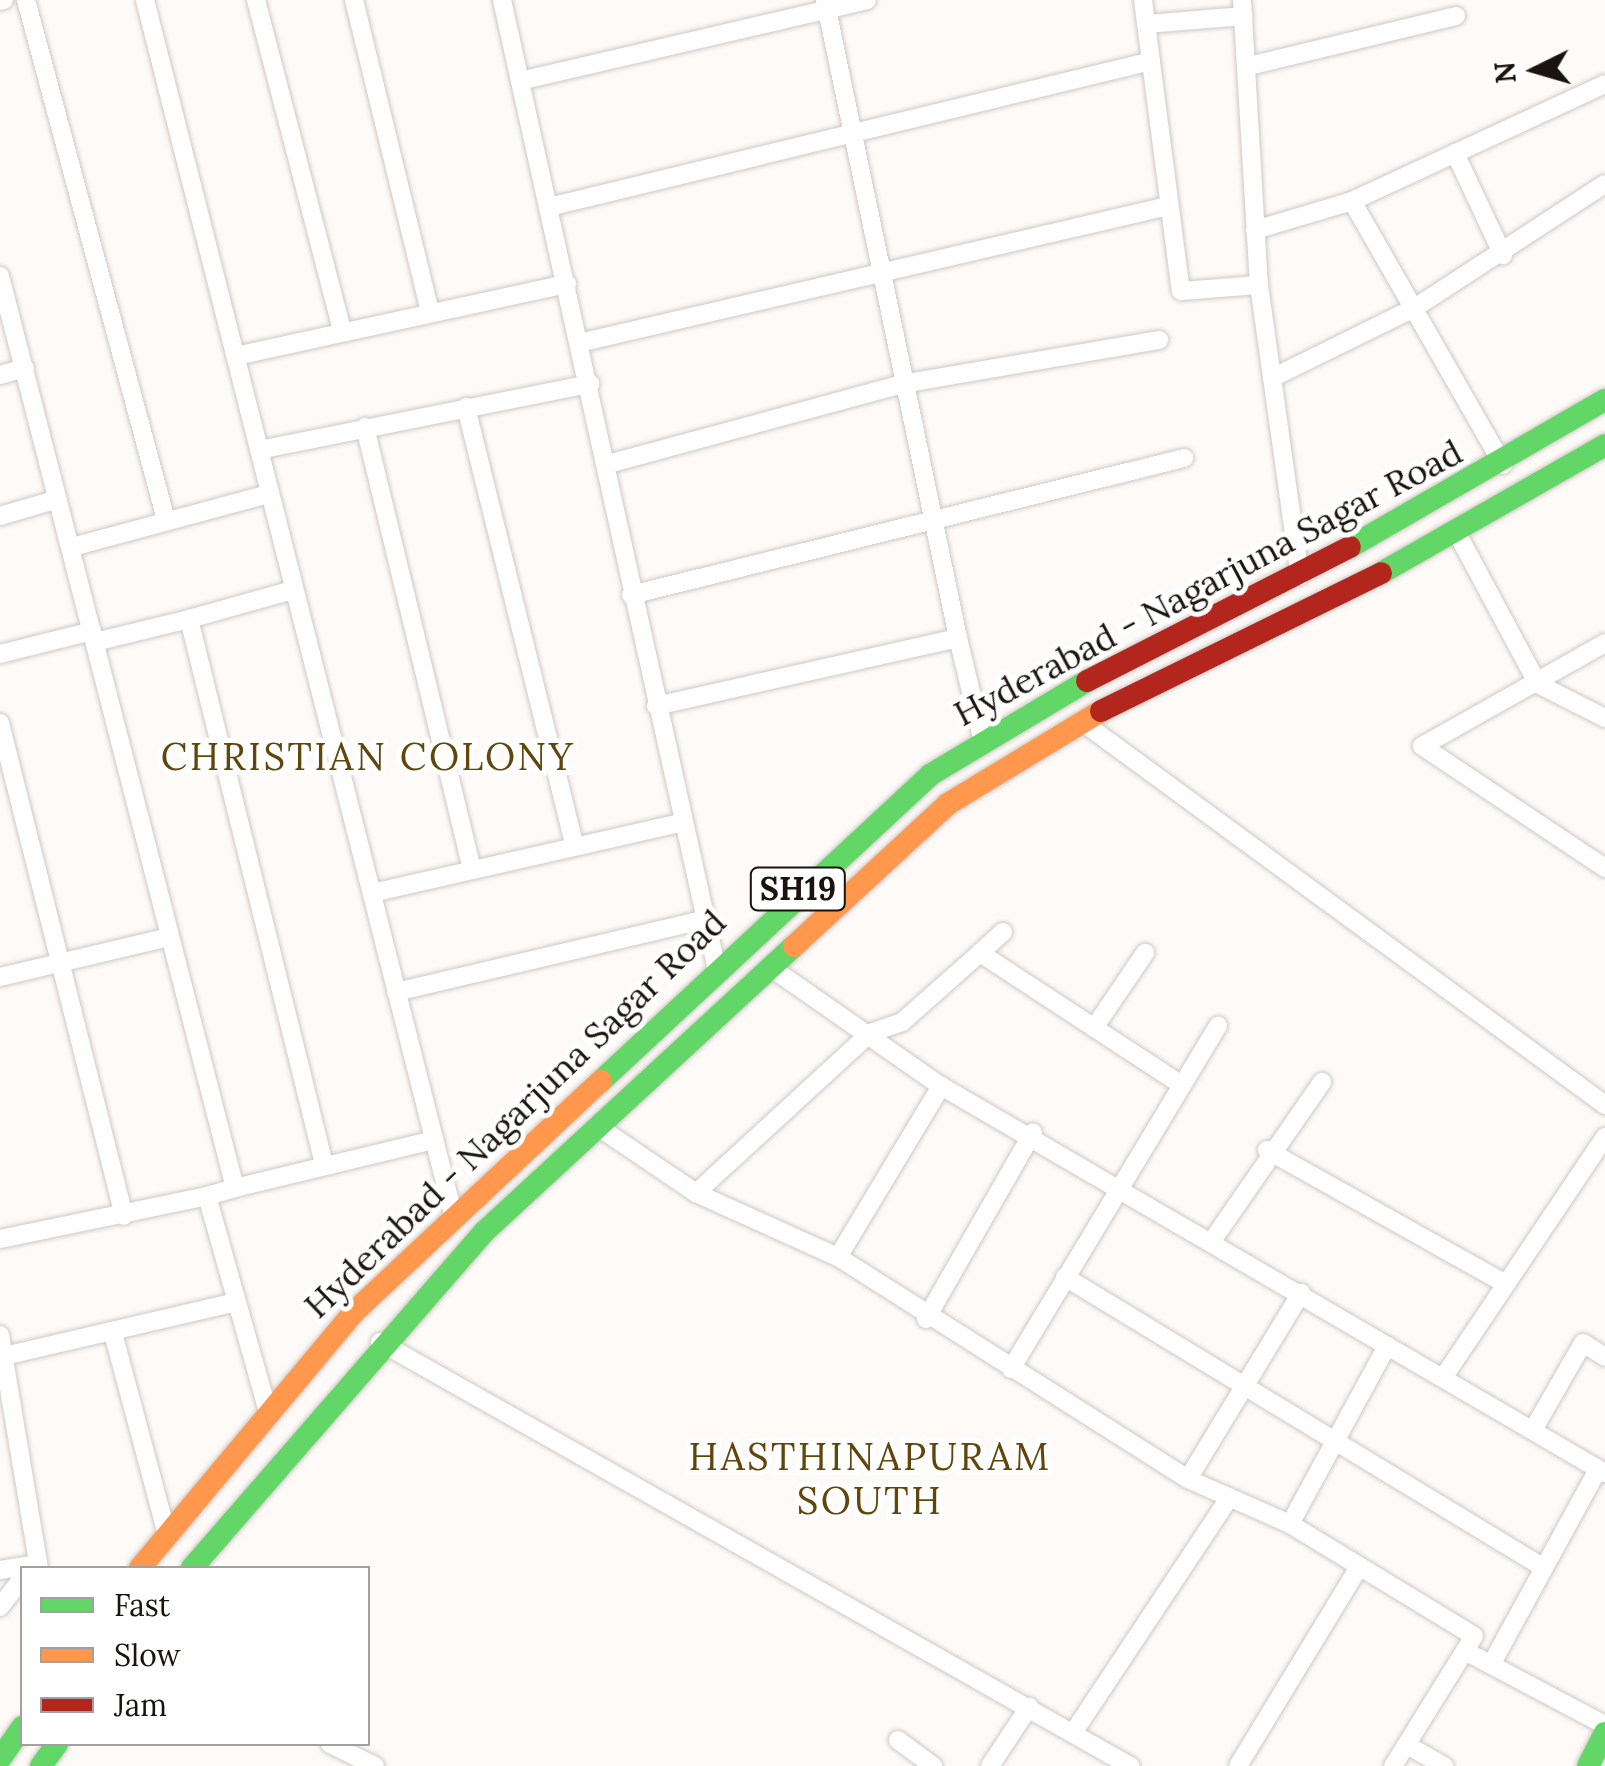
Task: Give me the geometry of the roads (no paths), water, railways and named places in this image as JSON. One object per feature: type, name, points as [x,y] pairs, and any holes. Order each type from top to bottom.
[{"type":"main road","name":"Hyderabad - Nagarjuna Sagar Road","points":[[142,1566],[268,1416],[452,1214],[860,832],[982,741],[1300,576],[1503,465],[1605,400]]},
{"type":"main road","name":"Hyderabad - Nagarjuna Sagar Road","points":[[194,1566],[380,1342],[597,1126],[773,969],[948,804],[1082,721],[1458,535],[1605,445]]},
{"type":"main road","points":[[1588,1766],[1605,1729]]},
{"type":"main road","points":[[0,1759],[20,1731]]},
{"type":"street","points":[[26,0],[166,520]]},
{"type":"street","points":[[145,0],[452,1214]]},
{"type":"street","points":[[256,0],[342,332]]},
{"type":"street","points":[[354,0],[430,311]]},
{"type":"street","points":[[502,0],[608,464],[631,595],[681,823],[716,965]]},
{"type":"street","points":[[520,80],[825,3],[866,0]]},
{"type":"street","points":[[1142,0],[1152,61],[1164,207],[1181,292],[1259,285]]},
{"type":"street","points":[[825,3],[982,741]]},
{"type":"street","points":[[1147,24],[1243,8],[1259,285],[1300,576]]},
{"type":"street","points":[[1249,66],[1456,16]]},
{"type":"street","points":[[549,207],[854,126],[1152,61]]},
{"type":"street","points":[[1255,230],[1352,201],[1605,84]]},
{"type":"street","points":[[1455,153],[1503,255]]},
{"type":"street","points":[[1272,378],[1416,307],[1503,255],[1605,184]]},
{"type":"street","points":[[1352,201],[1503,465]]},
{"type":"street","points":[[579,344],[880,270],[1164,207]]},
{"type":"street","points":[[0,276],[236,1188]]},
{"type":"street","points":[[236,356],[566,284]]},
{"type":"street","points":[[608,464],[906,383],[1159,340]]},
{"type":"street","points":[[0,375],[24,368]]},
{"type":"street","points":[[259,450],[590,384]]},
{"type":"street","points":[[466,407],[574,845]]},
{"type":"street","points":[[365,427],[472,868]]},
{"type":"street","points":[[631,595],[931,513],[1184,458]]},
{"type":"street","points":[[72,546],[269,494]]},
{"type":"street","points":[[0,516],[58,499]]},
{"type":"street","points":[[1458,535],[1538,684],[1605,718]]},
{"type":"street","points":[[0,654],[189,618],[293,590]]},
{"type":"street","points":[[189,618],[324,1164]]},
{"type":"street","points":[[656,706],[958,638]]},
{"type":"street","points":[[1605,642],[1538,684],[1422,746],[1605,868]]},
{"type":"street","points":[[1082,721],[1605,1105]]},
{"type":"street","points":[[0,723],[6,770],[61,963],[124,1216]]},
{"type":"street","points":[[372,894],[681,823]]},
{"type":"street","points":[[396,992],[704,920]]},
{"type":"street","points":[[696,1193],[870,1032],[902,1022],[1003,932]]},
{"type":"street","points":[[0,978],[169,937]]},
{"type":"street","points":[[980,953],[1182,1085]]},
{"type":"street","points":[[1094,1028],[1145,953]]},
{"type":"street","points":[[773,969],[870,1032],[940,1086],[1033,1132],[1601,1471],[1539,1564],[1492,1663]]},
{"type":"street","points":[[1011,1370],[1218,1026]]},
{"type":"street","points":[[1214,1238],[1267,1150],[1322,1082]]},
{"type":"street","points":[[838,1258],[940,1086]]},
{"type":"street","points":[[597,1126],[696,1193],[838,1258],[926,1319],[1188,1480],[1290,1524],[1474,1636],[1393,1766]]},
{"type":"street","points":[[926,1319],[1033,1132]]},
{"type":"street","points":[[1445,1375],[1500,1281],[1605,1138]]},
{"type":"street","points":[[0,1239],[124,1216],[434,1140]]},
{"type":"street","points":[[1267,1150],[1500,1281]]},
{"type":"street","points":[[206,1196],[268,1416]]},
{"type":"street","points":[[1065,1277],[1539,1564]]},
{"type":"street","points":[[1188,1480],[1241,1382],[1301,1293]]},
{"type":"street","points":[[2,1356],[237,1302]]},
{"type":"street","points":[[112,1333],[166,1534]]},
{"type":"street","points":[[0,1335],[39,1566]]},
{"type":"street","points":[[380,1342],[1130,1766]]},
{"type":"street","points":[[1532,1430],[1583,1343],[1605,1357]]},
{"type":"street","points":[[1290,1524],[1387,1346]]},
{"type":"street","points":[[1073,1733],[1230,1497]]},
{"type":"street","points":[[1238,1766],[1359,1567]]},
{"type":"street","points":[[0,1607],[20,1582]]},
{"type":"street","points":[[1465,1651],[1605,1729]]},
{"type":"street","points":[[990,1766],[1030,1707]]},
{"type":"street","points":[[898,1740],[933,1766]]},
{"type":"street","points":[[1407,1745],[1444,1766]]},
{"type":"street","points":[[334,1746],[375,1766]]},
{"type":"district","name":"CHRISTIAN COLONY","points":[[368,757]]},
{"type":"district","name":"HASTHINAPURAM SOUTH","points":[[870,1479]]}]
